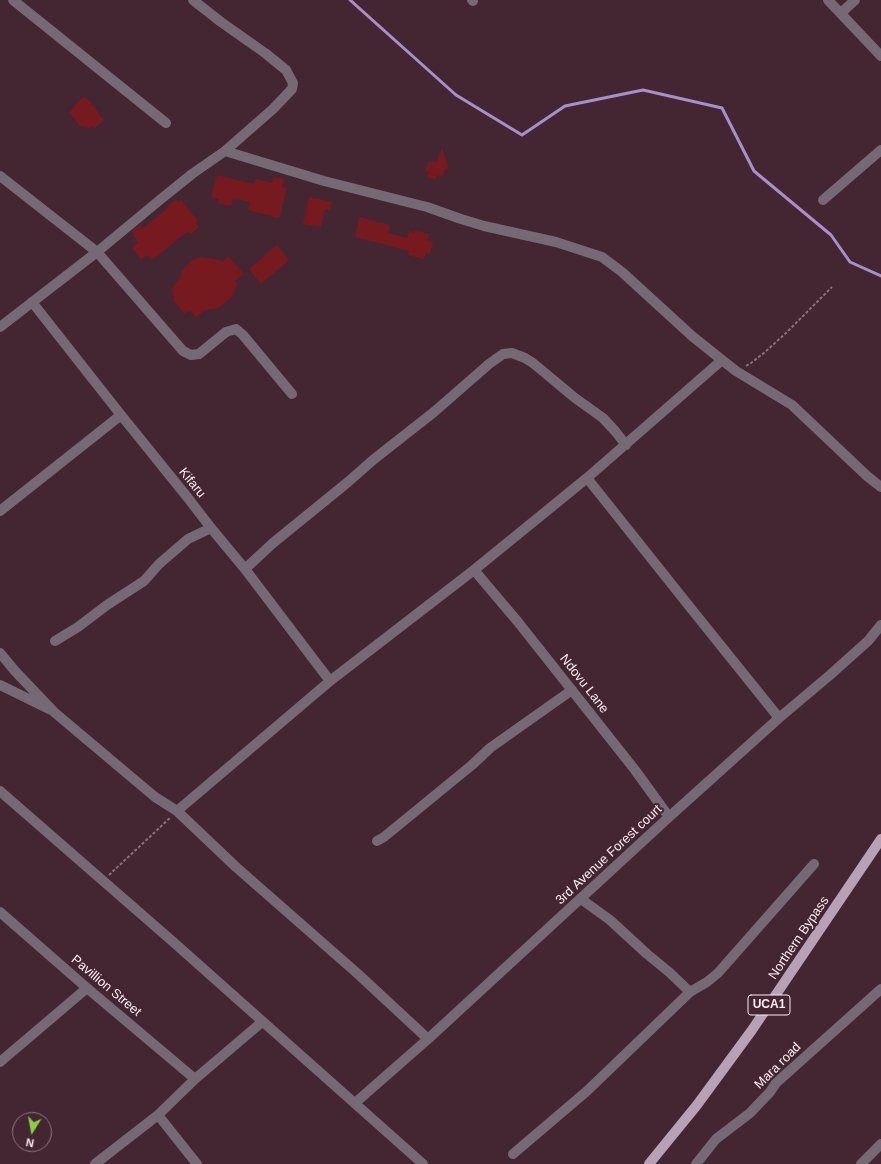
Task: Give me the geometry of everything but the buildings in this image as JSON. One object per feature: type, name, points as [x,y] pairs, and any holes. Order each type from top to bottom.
[{"type":"main road","name":"Northern Bypass","points":[[649,1164],[697,1105],[752,1030],[881,840]]},
{"type":"street","points":[[13,0],[166,123]]},
{"type":"street","points":[[0,327],[97,252],[187,178],[226,152],[273,109],[292,89],[293,83],[286,70],[193,0]]},
{"type":"street","points":[[828,0],[881,56]]},
{"type":"street","points":[[841,13],[855,0]]},
{"type":"street","points":[[823,200],[881,150]]},
{"type":"street","points":[[226,152],[427,207],[484,226],[556,242],[602,257],[622,272],[692,336],[736,371],[792,405],[867,476],[881,487]]},
{"type":"street","points":[[0,176],[97,252],[183,351],[191,355],[199,354],[226,332],[236,329],[243,335],[292,394]]},
{"type":"street","name":"Kifaru","points":[[32,302],[245,569],[330,681]]},
{"type":"street","points":[[245,569],[273,543],[503,354],[512,353],[525,358],[602,418],[626,445]]},
{"type":"street","points":[[177,811],[330,681],[474,570],[588,478],[722,360]]},
{"type":"street","points":[[0,511],[121,415]]},
{"type":"street","points":[[588,478],[693,612],[779,718]]},
{"type":"street","points":[[55,641],[78,627],[107,605],[144,581],[159,564],[188,539],[211,528]]},
{"type":"street","name":"Ndovu Lane","points":[[474,570],[572,690],[670,817]]},
{"type":"street","name":"3rd Avenue Forest court","points":[[355,1103],[428,1039],[779,718],[830,675],[868,640],[881,625]]},
{"type":"street","points":[[0,653],[54,712],[154,797],[177,811],[236,867],[358,974],[428,1039]]},
{"type":"street","points":[[0,685],[54,712]]},
{"type":"street","points":[[377,841],[472,766],[490,748],[572,690]]},
{"type":"street","points":[[0,791],[423,1164]]},
{"type":"street","points":[[513,1154],[587,1091],[690,992],[707,982],[718,973],[814,864]]},
{"type":"street","points":[[581,899],[610,920],[647,954],[670,972],[690,992]]},
{"type":"street","name":"Pavillion Street","points":[[0,912],[195,1079]]},
{"type":"street","points":[[0,1062],[88,988]]},
{"type":"street","name":"Mara road","points":[[696,1164],[716,1139],[750,1113],[770,1092],[776,1083],[881,989]]},
{"type":"street","points":[[95,1164],[158,1115],[195,1079],[262,1022]]},
{"type":"street","points":[[158,1115],[197,1164]]},
{"type":"street","points":[[861,1164],[881,1144]]},
{"type":"path","points":[[736,371],[751,363],[764,353],[832,287]]},
{"type":"path","points":[[103,881],[177,811]]},
{"type":"waterway","points":[[350,0],[456,95],[522,135],[565,106],[643,90],[722,108],[754,171],[831,235],[850,262],[881,276]]}]
